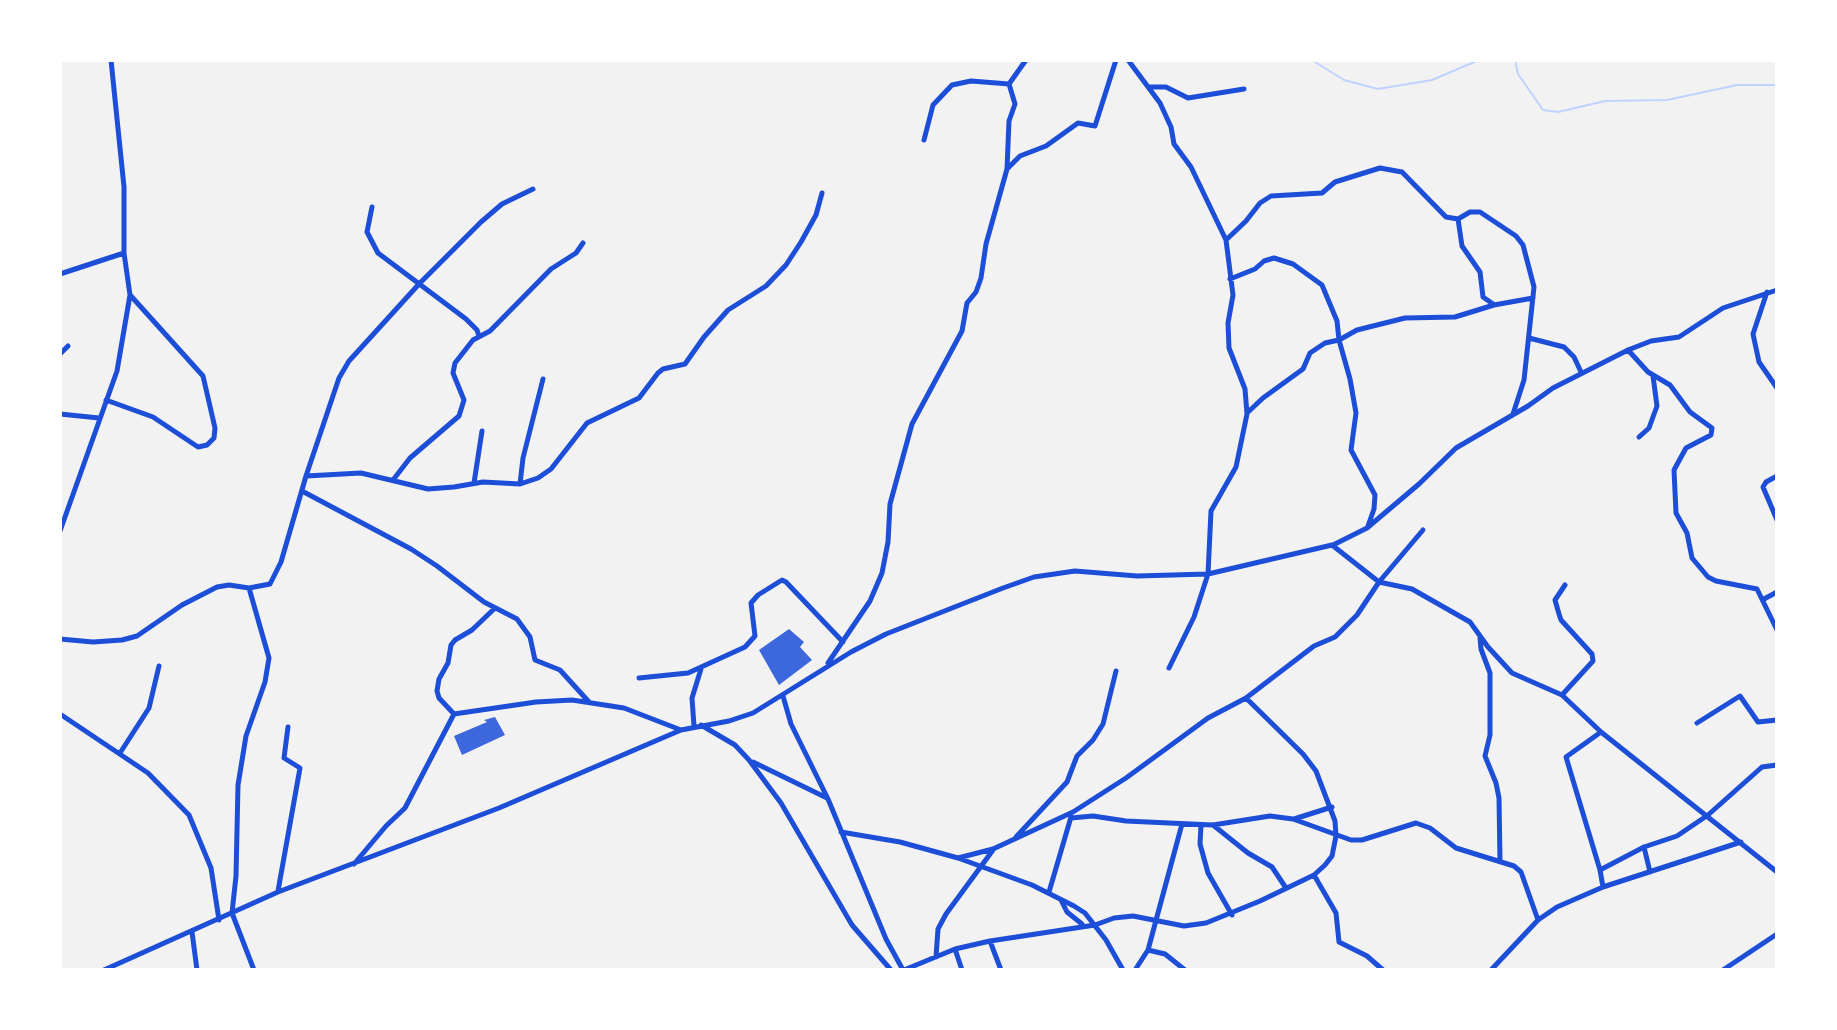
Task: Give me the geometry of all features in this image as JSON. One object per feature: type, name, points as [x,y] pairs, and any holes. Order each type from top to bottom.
[{"type":"street","points":[[60,531],[117,371],[130,295],[124,253],[124,187],[111,60]]},
{"type":"street","points":[[1009,84],[1026,60]]},
{"type":"street","points":[[1007,169],[1020,156],[1046,146],[1078,123],[1095,126],[1116,60]]},
{"type":"street","points":[[1128,60],[1166,115],[1174,144],[1191,167],[1226,240],[1233,295],[1228,323],[1229,348],[1245,389],[1247,414],[1236,467],[1211,511],[1208,574],[1194,617],[1169,668]]},
{"type":"street","points":[[924,140],[933,105],[952,85],[971,81],[1009,84]]},
{"type":"street","points":[[825,667],[870,601],[882,573],[888,542],[888,514],[912,424],[962,331],[967,303],[976,292],[993,214],[1007,169],[1009,121],[1015,104],[1009,84]]},
{"type":"street","points":[[1149,87],[1166,87],[1188,98],[1244,89]]},
{"type":"street","points":[[1226,240],[1260,203],[1271,196],[1322,193],[1335,182],[1380,168],[1402,172],[1446,217],[1458,219],[1470,212],[1480,212],[1516,236],[1527,254],[1534,287],[1524,380],[1513,414]]},
{"type":"street","points":[[60,639],[93,642],[122,640],[137,636],[182,605],[217,587],[249,588],[270,584],[275,577],[339,378],[349,361],[419,284],[491,213],[519,194],[533,189]]},
{"type":"street","points":[[306,476],[361,473],[428,489],[474,483],[520,484],[538,478],[551,469],[587,423],[639,398],[663,369],[685,364],[728,310],[766,286],[786,265],[801,242],[816,215],[822,193]]},
{"type":"street","points":[[372,207],[367,232],[378,253],[473,325],[479,336]]},
{"type":"street","points":[[1458,219],[1462,246],[1480,272],[1483,297],[1494,305]]},
{"type":"street","points":[[393,480],[410,458],[459,416],[464,400],[453,367],[479,336],[490,331],[551,269],[573,256],[583,243]]},
{"type":"street","points":[[60,274],[124,253]]},
{"type":"street","points":[[1230,279],[1255,269],[1270,258],[1293,264],[1322,285],[1337,321],[1356,413],[1351,450],[1375,495],[1367,528]]},
{"type":"street","points":[[104,970],[278,892],[499,808],[681,730],[753,713],[825,667],[886,634],[1034,577],[1075,571],[1137,576],[1208,574],[1332,545],[1367,528],[1456,448],[1581,372],[1651,341],[1679,337],[1723,308],[1777,290]]},
{"type":"street","points":[[1767,292],[1753,334],[1759,362],[1777,388]]},
{"type":"street","points":[[106,400],[153,417],[198,447],[207,445],[214,438],[215,428],[203,376],[130,295]]},
{"type":"street","points":[[1247,414],[1263,398],[1303,369],[1310,353],[1357,330],[1405,318],[1455,317],[1494,305],[1533,298]]},
{"type":"street","points":[[1529,338],[1564,347],[1574,357],[1581,372]]},
{"type":"street","points":[[60,354],[68,346]]},
{"type":"street","points":[[1628,350],[1653,375],[1670,385],[1690,412],[1712,428],[1711,435],[1686,448],[1674,470],[1676,513],[1687,533],[1692,558],[1708,577],[1716,581],[1757,589],[1777,630]]},
{"type":"street","points":[[1639,437],[1649,428],[1657,406],[1653,375]]},
{"type":"street","points":[[520,484],[523,458],[543,379]]},
{"type":"street","points":[[60,414],[99,418]]},
{"type":"street","points":[[474,483],[482,431]]},
{"type":"street","points":[[1777,476],[1763,487],[1777,520]]},
{"type":"street","points":[[302,491],[411,549],[495,608],[517,619],[527,632],[535,660],[560,670],[590,703]]},
{"type":"street","points":[[958,858],[993,849],[1072,815],[1208,718],[1246,698],[1314,646],[1335,637],[1357,615],[1379,582],[1423,530]]},
{"type":"street","points":[[1332,545],[1379,582],[1420,593],[1470,622],[1512,673],[1562,695],[1601,732],[1777,872]]},
{"type":"street","points":[[639,678],[688,673],[752,641],[756,630],[751,603],[782,580],[843,643]]},
{"type":"street","points":[[1562,695],[1590,666],[1594,657],[1559,614],[1555,600],[1565,585]]},
{"type":"street","points":[[249,588],[269,658],[265,682],[246,736],[238,785],[232,913],[254,970]]},
{"type":"street","points":[[1764,600],[1777,592]]},
{"type":"street","points":[[454,714],[439,698],[437,691],[451,645],[495,608]]},
{"type":"street","points":[[1480,637],[1490,673],[1490,735],[1485,756],[1499,798],[1500,861]]},
{"type":"street","points":[[120,753],[149,708],[159,666]]},
{"type":"street","points":[[697,725],[692,698],[701,668]]},
{"type":"street","points":[[1010,842],[1067,782],[1077,756],[1103,724],[1116,671]]},
{"type":"street","points":[[783,696],[791,724],[828,799],[886,939],[904,970],[955,949],[1095,925],[1114,918],[1133,916],[1184,926],[1206,923],[1232,915],[1314,875],[1332,856],[1336,836],[1332,807],[1316,771],[1303,754],[1246,698]]},
{"type":"street","points":[[1697,723],[1740,696],[1758,722],[1777,720]]},
{"type":"street","points":[[454,714],[572,700],[624,708],[681,730]]},
{"type":"street","points":[[60,714],[148,773],[189,815],[211,868],[219,920]]},
{"type":"street","points":[[352,866],[405,808],[454,714]]},
{"type":"street","points":[[697,725],[735,745],[749,760],[781,803],[852,925],[891,970]]},
{"type":"street","points":[[278,892],[300,768],[284,758],[288,727]]},
{"type":"street","points":[[1601,732],[1566,757],[1603,887]]},
{"type":"street","points":[[749,760],[828,799]]},
{"type":"street","points":[[1600,870],[1644,847],[1677,836],[1708,815],[1762,767],[1777,765]]},
{"type":"street","points":[[1293,819],[1332,807]]},
{"type":"street","points":[[1072,815],[1201,825],[1257,817],[1293,819],[1336,836],[1362,840],[1416,823],[1430,828],[1456,848],[1500,861],[1521,872],[1538,920]]},
{"type":"street","points":[[1049,892],[1072,815]]},
{"type":"street","points":[[1135,970],[1148,950],[1158,920],[1182,823]]},
{"type":"street","points":[[1201,825],[1200,844],[1208,873],[1232,915]]},
{"type":"street","points":[[1213,825],[1248,853],[1272,867],[1286,888]]},
{"type":"street","points":[[841,832],[900,842],[958,858],[1049,892],[1085,913],[1123,970]]},
{"type":"street","points":[[1491,970],[1538,920],[1571,900],[1742,842]]},
{"type":"street","points":[[1644,847],[1650,872]]},
{"type":"street","points":[[936,957],[938,929],[993,849]]},
{"type":"street","points":[[1314,875],[1336,913],[1339,942],[1367,956],[1383,970]]},
{"type":"street","points":[[1061,899],[1067,912],[1085,925]]},
{"type":"street","points":[[192,932],[197,970]]},
{"type":"street","points":[[1723,970],[1777,934]]},
{"type":"street","points":[[990,941],[1001,970]]},
{"type":"street","points":[[955,949],[962,970]]},
{"type":"street","points":[[1148,950],[1165,954],[1185,970]]},
{"type":"building","points":[[789,629],[804,642],[800,647],[812,660],[779,685],[759,650]]},
{"type":"building","points":[[495,717],[505,735],[462,755],[454,736]]},
{"type":"waterway","points":[[1312,60],[1344,80],[1378,89],[1432,80],[1479,60]]},
{"type":"waterway","points":[[1515,60],[1518,74],[1543,110],[1558,112],[1605,101],[1667,100],[1737,85],[1777,85]]}]
